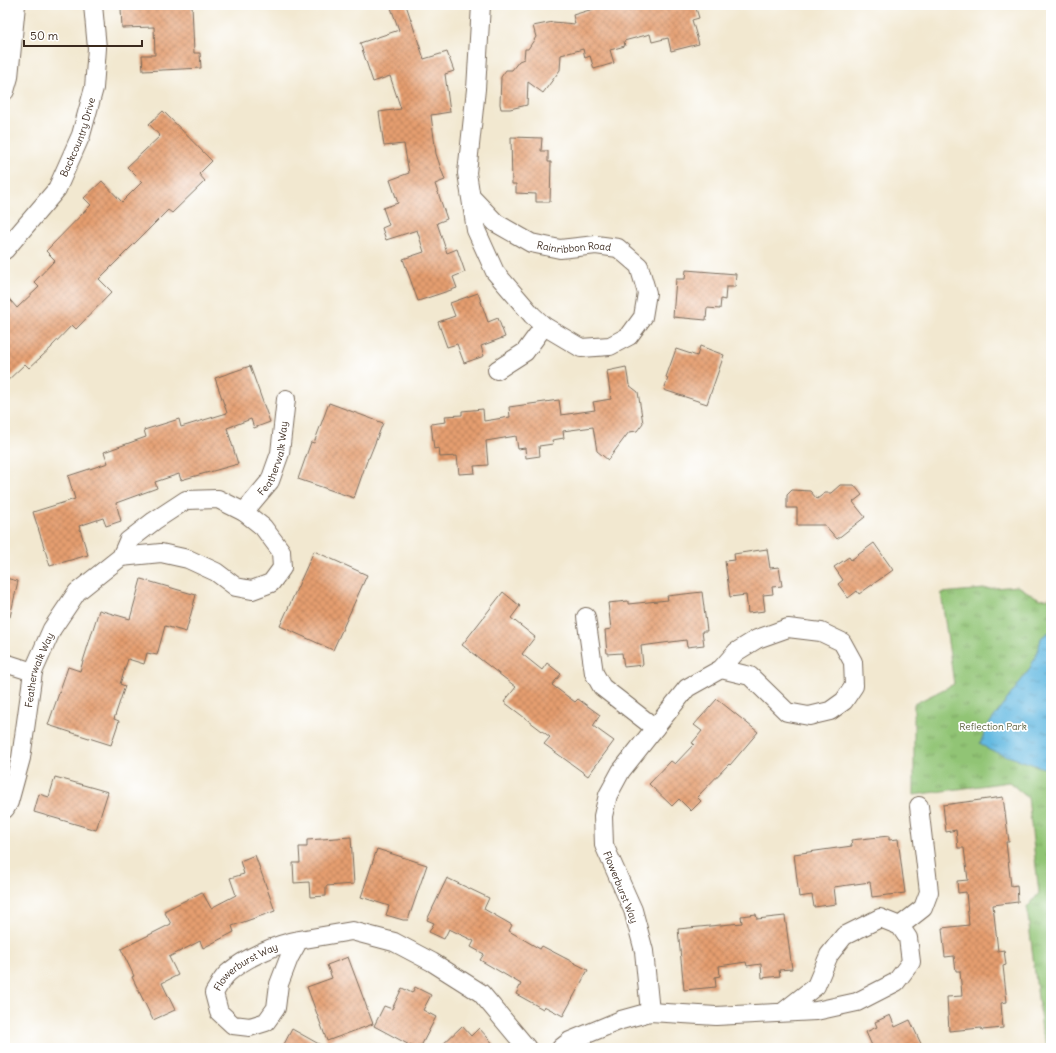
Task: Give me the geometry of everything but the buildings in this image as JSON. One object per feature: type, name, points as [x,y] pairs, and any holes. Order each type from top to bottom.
[{"type":"street","points":[[5,91],[9,77],[16,5]]},
{"type":"street","name":"Backcountry Drive","points":[[5,250],[57,189],[81,135],[94,88],[97,48],[93,5]]},
{"type":"street","name":"Rainribbon Road","points":[[471,197],[496,223],[531,243],[560,249],[596,245],[618,248],[639,266],[647,293],[643,317],[629,336],[610,346],[581,348],[544,326],[532,315],[495,272],[476,230],[471,197],[468,173],[476,89],[481,5]]},
{"type":"street","points":[[497,370],[525,352],[544,326]]},
{"type":"street","name":"Featherwalk Way","points":[[244,512],[270,481],[280,453],[286,399]]},
{"type":"street","name":"Featherwalk Way","points":[[5,809],[9,802],[21,758],[33,672],[52,629],[77,592],[121,557],[128,541],[154,521],[186,500],[218,499],[244,512],[263,527],[281,551],[282,568],[271,583],[252,590],[236,587],[216,572],[188,559],[161,553],[121,557]]},
{"type":"street","points":[[586,617],[594,673],[602,687],[655,728]]},
{"type":"street","name":"Flowerburst Way","points":[[650,1012],[644,951],[633,910],[604,845],[603,816],[608,795],[621,771],[687,688],[721,669],[736,652],[757,639],[788,628],[821,632],[842,642],[853,662],[854,686],[844,701],[830,712],[809,716],[788,712],[750,676],[721,669]]},
{"type":"street","points":[[5,663],[33,672]]},
{"type":"street","points":[[900,926],[923,908],[930,892],[919,806]]},
{"type":"street","points":[[561,1048],[570,1041],[621,1020],[650,1012],[716,1016],[816,1011],[857,1002],[896,982],[911,962],[908,938],[900,926],[880,918],[844,936],[828,955],[816,986],[783,1012]]},
{"type":"street","name":"Flowerburst Way","points":[[298,940],[279,984],[276,1008],[266,1022],[250,1027],[233,1025],[219,1012],[214,993],[227,973],[257,954],[290,942],[298,940],[352,931],[394,942],[432,962],[481,993],[527,1048]]},
{"type":"green space","name":"Reflection Park","points":[[1017,586],[1040,599],[1051,598],[1051,1048],[1048,1048],[1042,1031],[1027,908],[1039,893],[1028,798],[1009,782],[914,795],[914,704],[954,684],[941,593]]},
{"type":"water","points":[[1051,632],[1051,781],[1047,769],[989,750],[980,743],[989,724],[1029,670],[1038,651],[1041,638],[1047,633]]}]
